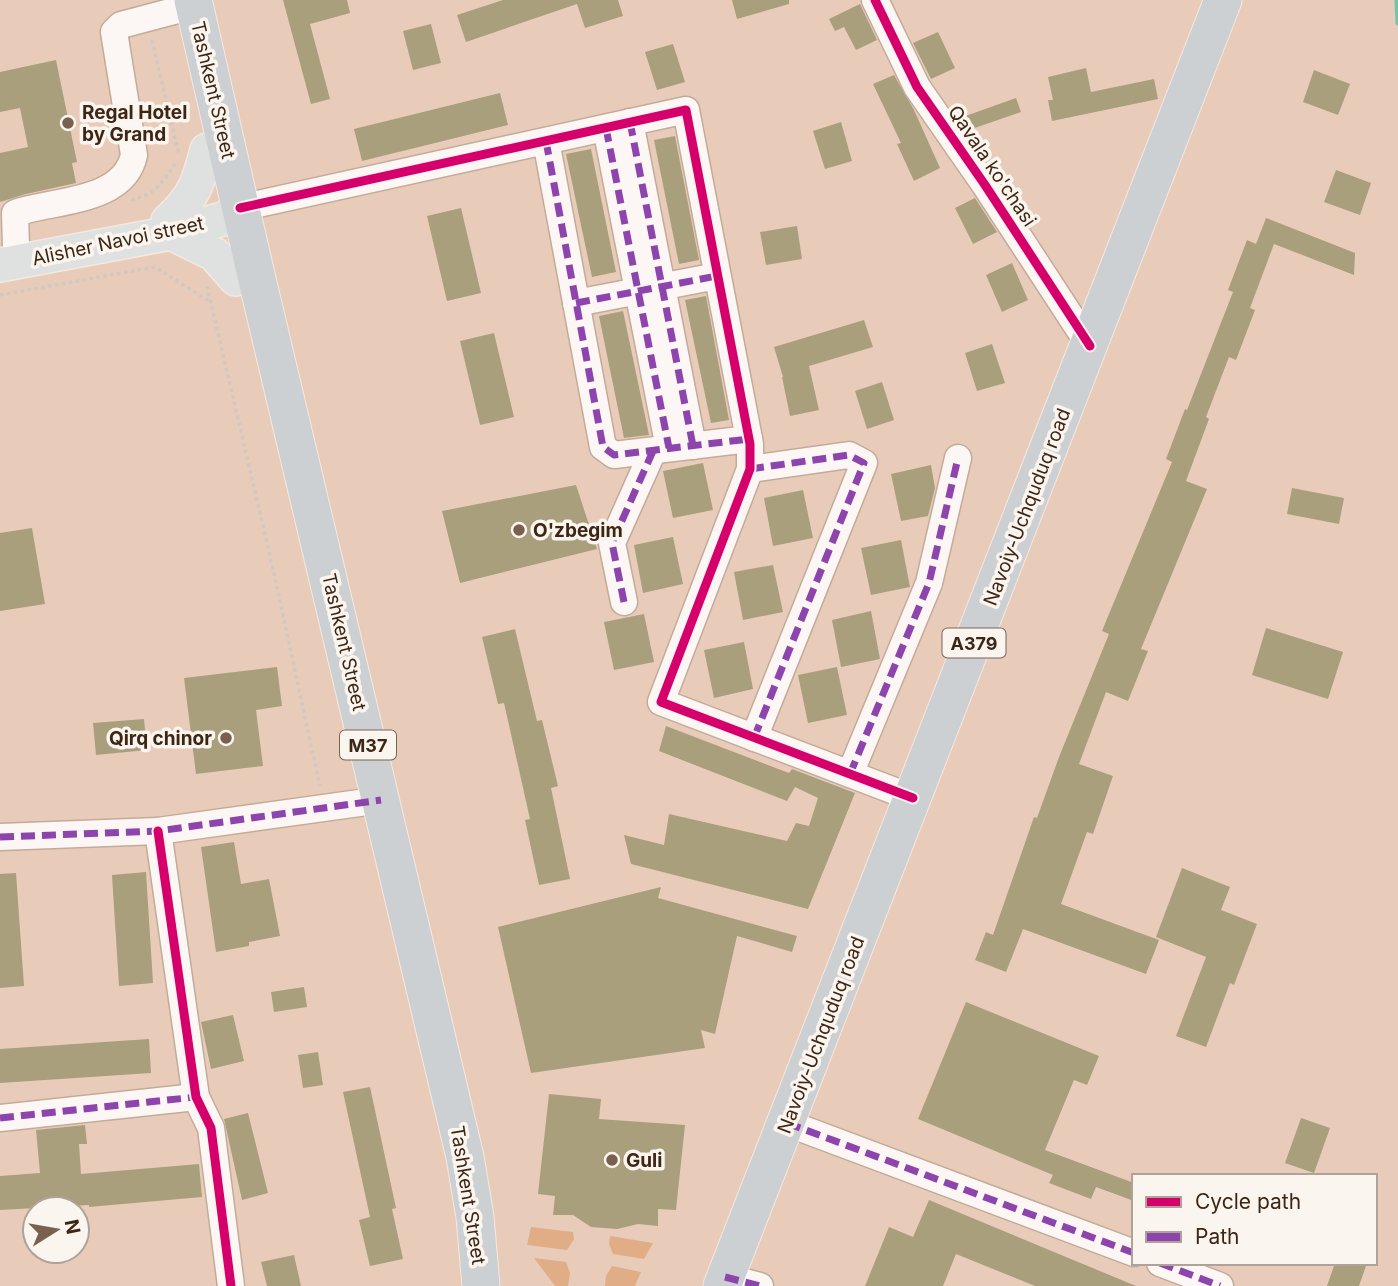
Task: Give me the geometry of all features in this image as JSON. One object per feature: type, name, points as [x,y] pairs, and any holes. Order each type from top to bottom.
[{"type":"highway","name":"Navoiy-Uchquduq road","points":[[723,1282],[1223,0]]},
{"type":"highway","name":"Tashkent Street","points":[[180,4],[207,150],[227,211],[218,289],[372,802],[434,1122],[459,1286]]},
{"type":"highway","name":"Tashkent Street","points":[[180,4],[227,211],[372,802],[465,1157],[475,1217],[481,1286]]},
{"type":"main road","points":[[207,150],[198,184],[169,227],[214,254],[218,289]]},
{"type":"main road","name":"Alisher Navoi street","points":[[5,255],[169,227],[227,211]]},
{"type":"street","name":"Qavala ko'chasi","points":[[875,0],[917,87],[985,185],[1090,346]]},
{"type":"street","points":[[5,255],[15,213],[100,193],[114,185],[132,167],[134,155],[114,32],[121,25],[180,4]]},
{"type":"street","points":[[227,211],[686,110],[748,439],[750,469],[661,702],[913,798]]},
{"type":"street","points":[[618,125],[650,289],[671,448],[612,543],[624,602]]},
{"type":"street","points":[[546,141],[603,447],[614,455],[748,439]]},
{"type":"street","points":[[576,303],[718,275]]},
{"type":"street","points":[[750,469],[849,455],[864,464],[754,738]]},
{"type":"street","points":[[850,774],[929,583],[958,458]]},
{"type":"street","points":[[0,837],[158,831],[372,802]]},
{"type":"street","points":[[158,831],[196,1097],[211,1128],[231,1286]]},
{"type":"street","points":[[0,1118],[196,1097]]},
{"type":"street","points":[[787,1123],[1132,1253]]},
{"type":"street","points":[[1165,1265],[1220,1286]]},
{"type":"street","points":[[723,1282],[760,1286]]},
{"type":"path","points":[[0,295],[155,267],[218,289],[271,560],[325,808]]},
{"type":"shaded area","points":[[531,1227],[573,1232],[574,1239],[567,1250],[527,1245]]},
{"type":"shaded area","points":[[610,1236],[653,1243],[644,1259],[613,1254],[609,1244]]},
{"type":"shaded area","points":[[534,1258],[566,1262],[570,1273],[568,1286],[555,1286]]},
{"type":"shaded area","points":[[612,1266],[641,1272],[635,1286],[605,1286],[606,1276]]},
{"type":"building","points":[[283,0],[347,0],[350,13],[310,24],[330,99],[311,104]]},
{"type":"building","points":[[503,0],[618,0],[623,16],[585,28],[577,4],[466,42],[457,15]]},
{"type":"building","points":[[732,0],[789,0],[789,4],[737,19]]},
{"type":"building","points":[[860,4],[877,40],[856,50],[844,27],[835,31],[829,19]]},
{"type":"building","points":[[431,24],[441,63],[413,70],[403,31]]},
{"type":"building","points":[[938,32],[955,68],[931,79],[913,43]]},
{"type":"building","points":[[673,44],[685,82],[657,90],[645,52]]},
{"type":"building","points":[[56,60],[77,162],[72,163],[76,183],[0,202],[0,153],[28,147],[20,108],[0,112],[0,72]]},
{"type":"building","points":[[1086,68],[1091,92],[1154,79],[1158,99],[1052,121],[1048,100],[1053,100],[1048,77]]},
{"type":"building","points":[[1314,70],[1350,84],[1338,115],[1303,102]]},
{"type":"building","points":[[894,75],[914,110],[940,168],[914,181],[897,144],[901,143],[873,84]]},
{"type":"building","points":[[500,93],[508,125],[362,161],[354,129]]},
{"type":"building","points":[[1016,98],[1021,112],[966,131],[960,118]]},
{"type":"building","points":[[841,122],[852,161],[825,169],[813,131]]},
{"type":"building","points":[[675,136],[699,260],[679,264],[654,140]]},
{"type":"building","points":[[591,149],[616,272],[592,277],[566,154]]},
{"type":"building","points":[[1336,170],[1371,183],[1360,215],[1324,202]]},
{"type":"building","points":[[975,198],[997,232],[973,244],[955,208]]},
{"type":"building","points":[[461,208],[481,293],[447,301],[427,216]]},
{"type":"building","points":[[1266,218],[1355,253],[1354,275],[1274,244],[1250,308],[1255,310],[1236,360],[1229,357],[1186,481],[1207,489],[1141,649],[1148,651],[1128,701],[1106,692],[1079,764],[1113,776],[1093,834],[1087,832],[1061,904],[1159,940],[1146,974],[1023,929],[1006,972],[975,960],[986,932],[993,935],[1034,817],[1037,818],[1109,634],[1102,631],[1172,462],[1166,459],[1233,292],[1228,290],[1247,240],[1256,244]]},
{"type":"building","points":[[797,226],[802,259],[766,265],[760,232]]},
{"type":"building","points":[[1012,263],[1028,300],[1002,312],[986,275]]},
{"type":"building","points":[[706,296],[729,420],[711,423],[685,300]]},
{"type":"building","points":[[623,311],[649,435],[624,438],[599,316]]},
{"type":"building","points":[[864,320],[873,347],[809,366],[819,410],[790,416],[774,347]]},
{"type":"building","points":[[494,333],[514,417],[480,425],[460,341]]},
{"type":"building","points":[[992,344],[1005,383],[977,391],[965,353]]},
{"type":"building","points":[[882,382],[894,420],[867,429],[855,391]]},
{"type":"building","points":[[703,463],[713,510],[673,518],[663,471]]},
{"type":"building","points":[[931,465],[935,488],[928,516],[901,521],[891,474]]},
{"type":"building","name":"O'zbegim","points":[[576,485],[597,549],[460,583],[442,511]]},
{"type":"building","points":[[1292,488],[1344,498],[1339,524],[1287,514]]},
{"type":"building","points":[[803,490],[813,538],[773,546],[764,498]]},
{"type":"building","points":[[32,528],[45,604],[0,611],[0,533]]},
{"type":"building","points":[[673,537],[683,584],[643,593],[634,545]]},
{"type":"building","points":[[901,540],[910,587],[871,595],[861,548]]},
{"type":"building","points":[[773,565],[783,612],[743,620],[734,572]]},
{"type":"building","points":[[871,611],[880,659],[841,667],[832,620]]},
{"type":"building","points":[[644,614],[654,662],[614,670],[604,622]]},
{"type":"building","points":[[1266,628],[1343,652],[1328,699],[1252,675]]},
{"type":"building","points":[[515,629],[537,721],[542,720],[558,786],[551,788],[570,879],[539,885],[525,820],[530,819],[504,703],[498,704],[482,637]]},
{"type":"building","points":[[744,642],[753,689],[714,698],[704,650]]},
{"type":"building","name":"Qirq chinor","points":[[277,667],[282,706],[256,710],[263,766],[196,774],[184,678]]},
{"type":"building","points":[[837,667],[847,715],[808,723],[798,675]]},
{"type":"building","points":[[144,719],[147,750],[96,755],[93,723]]},
{"type":"building","points":[[666,726],[789,773],[792,769],[855,793],[808,909],[631,864],[624,835],[664,845],[669,814],[787,841],[796,823],[809,826],[818,798],[795,787],[787,801],[659,751]]},
{"type":"building","points":[[234,842],[241,884],[269,879],[280,936],[249,942],[249,946],[216,952],[201,847]]},
{"type":"building","points":[[1182,868],[1230,887],[1221,910],[1257,924],[1234,985],[1230,983],[1206,1047],[1176,1036],[1206,957],[1156,937]]},
{"type":"building","points":[[146,872],[153,983],[119,986],[112,875]]},
{"type":"building","points":[[16,873],[24,986],[0,988],[0,874]]},
{"type":"building","points":[[661,887],[658,898],[797,936],[792,952],[737,936],[715,1034],[701,1030],[705,1048],[531,1073],[498,927]]},
{"type":"building","points":[[304,987],[307,1007],[274,1012],[271,992]]},
{"type":"building","points":[[966,1002],[1099,1056],[1087,1085],[1074,1080],[1045,1150],[1132,1182],[1132,1200],[1096,1187],[1091,1199],[1049,1183],[1053,1175],[918,1119]]},
{"type":"building","points":[[233,1015],[244,1061],[211,1069],[201,1022]]},
{"type":"building","points":[[149,1039],[151,1073],[0,1083],[0,1049]]},
{"type":"building","points":[[318,1052],[323,1085],[303,1088],[298,1055]]},
{"type":"building","points":[[370,1087],[396,1208],[392,1209],[403,1259],[370,1266],[359,1220],[370,1217],[343,1092]]},
{"type":"building","name":"Guli","points":[[549,1094],[601,1099],[599,1119],[685,1125],[676,1210],[658,1209],[658,1226],[638,1224],[617,1229],[591,1227],[573,1215],[553,1215],[555,1196],[538,1194]]},
{"type":"building","points":[[248,1113],[268,1193],[242,1200],[224,1119]]},
{"type":"building","points":[[1301,1118],[1330,1128],[1314,1173],[1285,1163]]},
{"type":"building","points":[[85,1125],[87,1144],[79,1144],[81,1174],[199,1164],[202,1197],[91,1207],[91,1195],[21,1195],[21,1209],[0,1210],[0,1176],[40,1173],[36,1130]]},
{"type":"building","points":[[929,1200],[1136,1286],[1035,1286],[956,1254],[943,1286],[865,1286],[889,1227],[913,1237]]},
{"type":"building","points":[[294,1255],[301,1286],[267,1286],[261,1262]]},
{"type":"building","points":[[1334,1265],[1366,1265],[1359,1286],[1327,1286]]},
{"type":"waterway","points":[[1397,0],[1398,23]]},
{"type":"marked path","points":[[630,122],[693,446]]},
{"type":"marked path","points":[[606,128],[669,448]]},
{"type":"marked path","points":[[546,141],[603,447],[614,455],[749,439]]},
{"type":"marked path","points":[[576,303],[717,276]]},
{"type":"marked path","points":[[624,602],[612,543],[653,451]]},
{"type":"marked path","points":[[750,469],[849,455],[864,463],[754,738]]},
{"type":"marked path","points":[[850,774],[929,583],[958,458]]},
{"type":"marked path","points":[[0,837],[158,831],[381,800]]},
{"type":"marked path","points":[[0,1118],[196,1097]]},
{"type":"marked path","points":[[787,1123],[1132,1252]]},
{"type":"marked path","points":[[1165,1265],[1220,1286]]},
{"type":"marked path","points":[[725,1277],[760,1286]]},
{"type":"cycle path","points":[[875,0],[917,87],[985,185],[1090,346]]},
{"type":"cycle path","points":[[240,208],[686,110],[750,444],[750,469],[661,702],[913,798]]},
{"type":"cycle path","points":[[158,831],[196,1097],[211,1128],[231,1286]]},
{"type":"place","name":"Regal Hotel by Grand","points":[[68,123]]},
{"type":"place","name":"O'zbegim","points":[[519,530]]},
{"type":"place","name":"Qirq chinor","points":[[226,738]]},
{"type":"place","name":"Guli","points":[[612,1160]]}]
